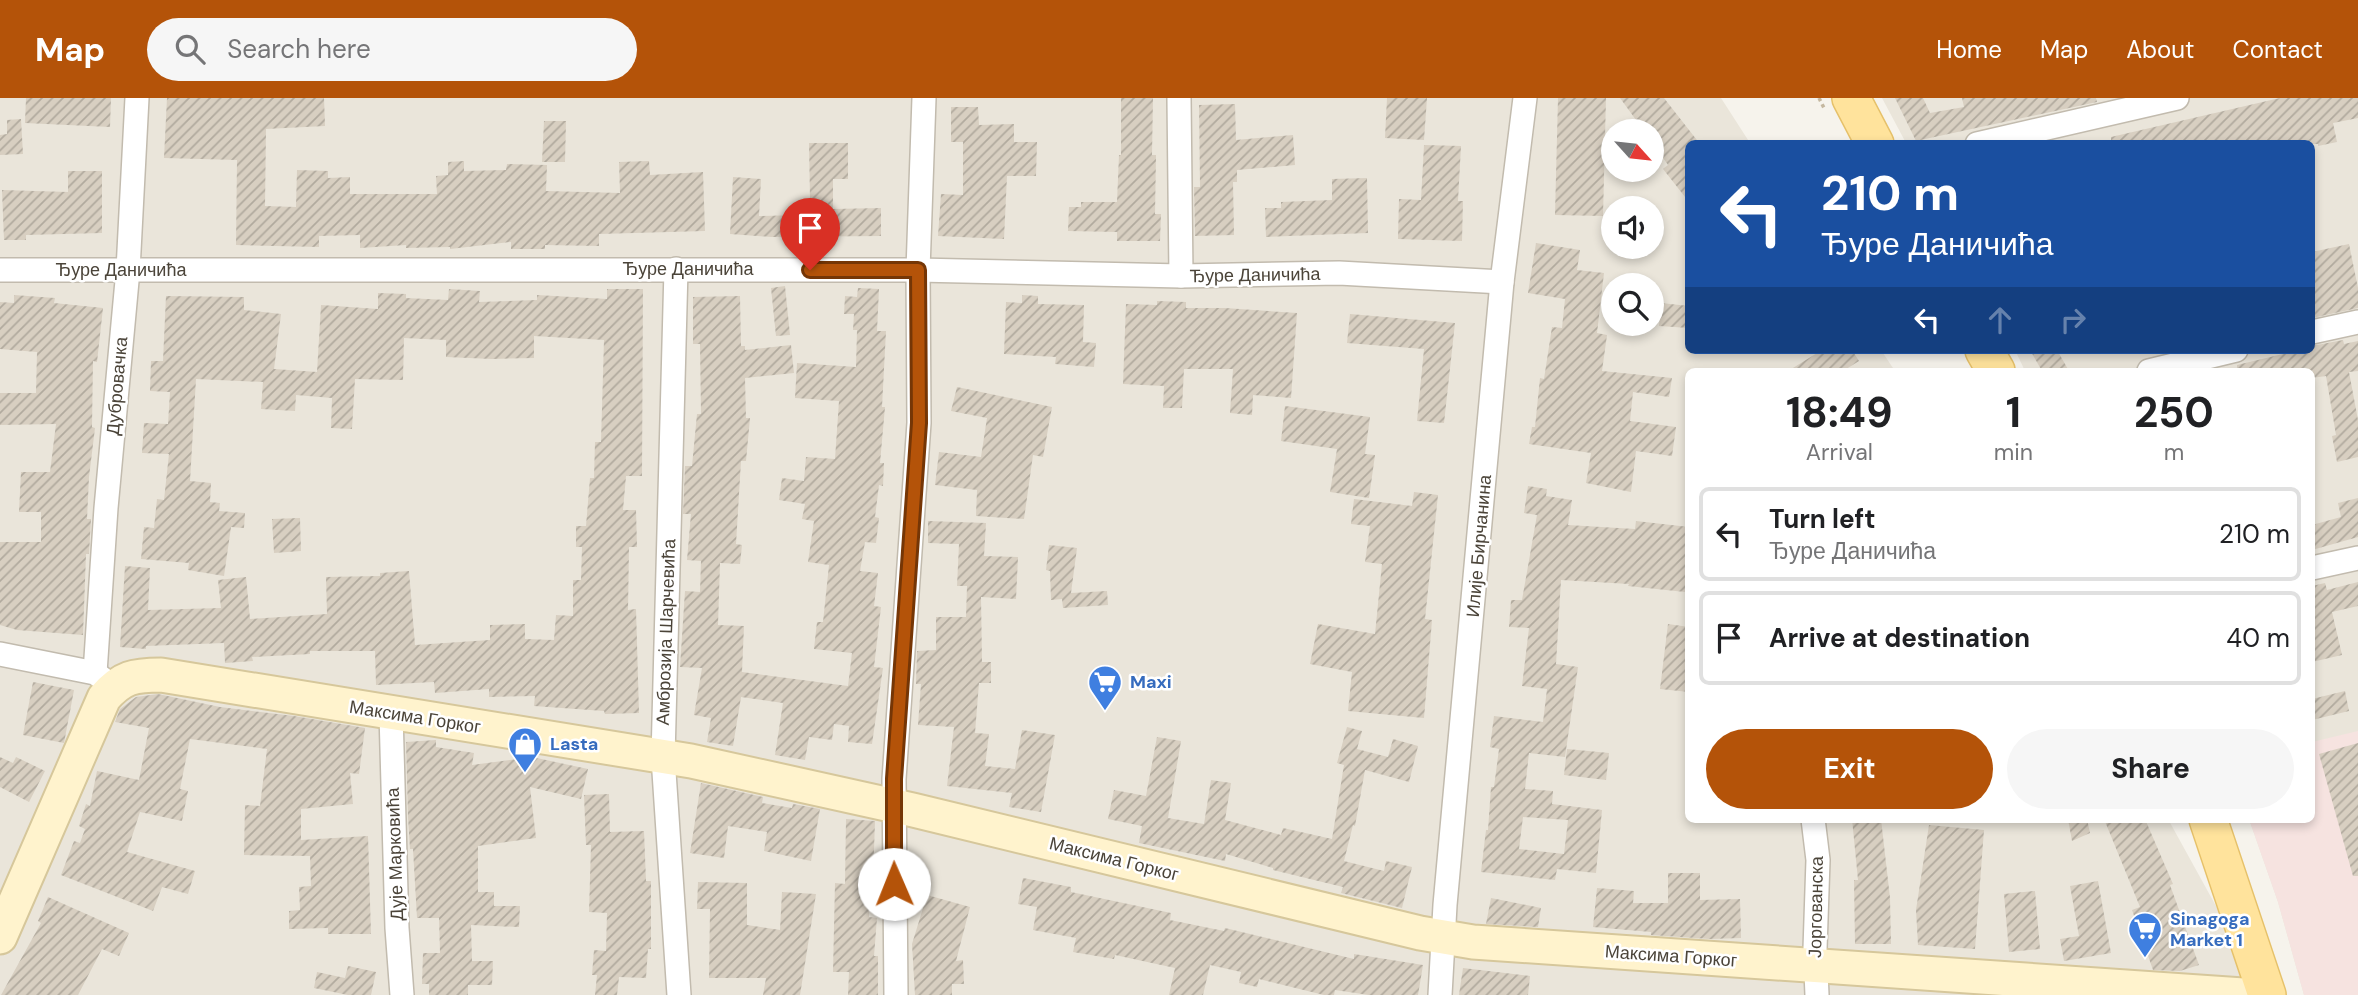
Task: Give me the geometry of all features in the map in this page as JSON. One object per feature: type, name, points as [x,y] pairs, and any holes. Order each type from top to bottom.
[{"type":"main road","points":[[1851,98],[1873,140]]},
{"type":"main road","points":[[2209,823],[2267,995]]},
{"type":"street","name":"Дубровачка","points":[[0,937],[104,698],[106,508],[128,270],[137,98]]},
{"type":"street","points":[[896,995],[893,805],[919,423],[918,270],[924,98]]},
{"type":"street","points":[[1179,98],[1181,276]]},
{"type":"street","name":"Илије Бирчанина","points":[[1440,995],[1502,282],[1525,98]]},
{"type":"street","points":[[1993,140],[2177,98]]},
{"type":"street","name":"Амброзија Шарчевића","points":[[676,269],[663,757],[679,995]]},
{"type":"street","name":"Ђуре Даничића","points":[[0,270],[918,270],[1181,276],[1339,273],[1502,282]]},
{"type":"street","points":[[2315,331],[2358,321]]},
{"type":"street","points":[[2161,368],[2219,354]]},
{"type":"street","points":[[2315,567],[2358,558]]},
{"type":"street","name":"Максима Горког","points":[[0,654],[105,680],[161,675],[691,761],[893,805],[1473,942],[1816,980],[2243,995]]},
{"type":"street","name":"Дује Марковића","points":[[391,713],[397,928],[402,995]]},
{"type":"street","name":"Јоргованска","points":[[1813,823],[1818,860],[1816,980]]},
{"type":"shaded area","points":[[0,98],[1721,98],[1748,140],[1685,140],[1685,354],[1884,354],[1893,368],[1685,368],[1685,823],[2170,823],[2265,995],[0,995]]},
{"type":"shaded area","points":[[1882,98],[2358,98],[2358,995],[2304,995],[2278,902],[2250,823],[2315,823],[2315,368],[2024,368],[2017,354],[2315,354],[2315,140],[1904,140]]},
{"type":"shaded area","points":[[2358,731],[2358,995],[2304,995],[2278,902],[2250,823],[2315,823],[2315,741]]},
{"type":"building","points":[[26,98],[111,98],[110,127],[25,123]]},
{"type":"building","points":[[167,98],[324,98],[325,126],[266,129],[265,206],[296,207],[297,170],[328,171],[328,178],[350,177],[350,194],[437,194],[436,176],[448,175],[448,162],[464,161],[464,171],[506,170],[507,164],[547,165],[546,191],[620,193],[619,162],[649,161],[650,175],[703,172],[705,231],[599,234],[599,246],[545,245],[545,249],[511,249],[511,242],[450,249],[406,248],[406,245],[360,248],[360,235],[319,236],[319,247],[236,245],[237,160],[164,158]]},
{"type":"building","points":[[1121,98],[1153,98],[1152,155],[1156,155],[1155,214],[1161,214],[1160,241],[1117,241],[1117,232],[1068,231],[1069,207],[1081,207],[1081,202],[1117,202],[1121,155]]},
{"type":"building","points":[[1387,98],[1427,98],[1424,140],[1385,138]]},
{"type":"building","points":[[1558,98],[1606,98],[1605,119],[1601,119],[1601,182],[1604,182],[1601,216],[1555,215]]},
{"type":"building","points":[[1620,98],[1664,98],[1697,140],[1685,140],[1685,197],[1664,170],[1668,165],[1664,159],[1664,119],[1635,119]]},
{"type":"building","points":[[1895,98],[1923,98],[1930,113],[1964,107],[1962,98],[2096,98],[2097,102],[1921,140],[1916,140]]},
{"type":"building","points":[[2280,98],[2358,98],[2358,118],[2333,123],[2337,142],[2318,146],[2315,140],[2111,140],[2111,137]]},
{"type":"building","points":[[1235,104],[1236,140],[1293,135],[1295,165],[1237,170],[1237,182],[1233,182],[1234,235],[1195,236],[1194,187],[1200,187],[1199,105]]},
{"type":"building","points":[[951,107],[978,107],[979,125],[1014,124],[1014,142],[1037,142],[1036,176],[1007,176],[1004,239],[938,236],[941,194],[963,195],[963,142],[951,142]]},
{"type":"building","points":[[21,119],[23,154],[0,155],[0,135],[7,134],[7,120]]},
{"type":"building","points":[[544,121],[566,121],[565,162],[542,162]]},
{"type":"building","points":[[809,143],[848,143],[848,179],[833,179],[833,209],[881,208],[881,236],[771,237],[730,234],[733,177],[761,179],[759,216],[799,215],[799,201],[810,200]]},
{"type":"building","points":[[1424,145],[1461,146],[1458,201],[1463,201],[1462,241],[1398,239],[1399,199],[1421,200]]},
{"type":"building","points":[[68,171],[102,171],[102,233],[26,235],[26,240],[4,240],[2,190],[68,192]]},
{"type":"building","points":[[1367,178],[1368,233],[1266,237],[1265,208],[1281,208],[1281,202],[1332,200],[1332,179]]},
{"type":"building","points":[[1536,243],[1580,250],[1577,270],[1604,273],[1601,273],[1597,333],[1607,336],[1602,371],[1672,378],[1669,397],[1633,392],[1630,421],[1676,427],[1672,456],[1636,451],[1631,492],[1586,483],[1591,453],[1529,444],[1532,427],[1535,427],[1540,378],[1544,379],[1552,327],[1562,328],[1565,299],[1528,293]]},
{"type":"building","points":[[2349,244],[2358,288],[2358,308],[2315,317],[2315,251]]},
{"type":"building","points":[[785,286],[790,335],[776,336],[771,288]]},
{"type":"building","points":[[858,288],[879,289],[877,331],[886,331],[882,407],[885,407],[880,463],[884,463],[883,486],[879,485],[875,517],[879,518],[876,543],[865,542],[860,571],[878,573],[874,606],[881,607],[874,667],[883,668],[872,744],[848,742],[849,726],[834,724],[832,740],[809,737],[805,760],[775,755],[783,703],[741,697],[733,746],[707,742],[711,718],[694,715],[702,668],[680,667],[685,591],[700,592],[701,561],[687,560],[691,514],[683,514],[685,466],[692,466],[697,414],[701,414],[700,344],[693,344],[693,297],[740,296],[741,346],[745,346],[745,350],[791,345],[794,373],[745,378],[746,418],[750,418],[746,461],[741,461],[736,544],[742,545],[740,564],[720,563],[718,625],[744,626],[742,672],[848,686],[852,653],[814,649],[817,622],[823,622],[829,565],[808,562],[814,521],[802,519],[805,504],[779,500],[782,478],[804,481],[806,457],[835,459],[839,401],[795,398],[797,363],[856,367],[857,330],[853,330],[854,314],[844,314],[845,296],[857,297]]},
{"type":"building","points":[[449,289],[480,291],[479,302],[537,300],[537,295],[607,299],[607,289],[643,289],[642,476],[626,476],[623,510],[636,510],[637,547],[629,547],[628,610],[636,609],[639,713],[605,714],[604,711],[534,706],[535,696],[489,697],[489,689],[435,693],[434,682],[376,685],[375,651],[310,651],[310,654],[252,657],[253,661],[225,663],[224,643],[146,646],[146,649],[120,647],[125,566],[150,568],[148,610],[221,608],[218,580],[246,577],[250,619],[327,614],[326,577],[380,576],[380,573],[409,571],[415,645],[490,640],[490,625],[525,624],[525,639],[554,640],[556,615],[573,616],[573,580],[581,580],[582,547],[576,547],[576,526],[586,526],[590,478],[594,478],[595,442],[601,442],[604,340],[534,336],[534,358],[492,359],[446,357],[446,340],[404,338],[403,380],[355,379],[352,429],[331,428],[332,398],[296,395],[295,411],[261,409],[263,382],[196,379],[190,481],[211,483],[210,502],[220,503],[219,511],[245,513],[244,528],[231,527],[224,576],[188,570],[189,563],[141,559],[144,527],[154,528],[157,499],[164,500],[169,454],[142,453],[144,423],[168,424],[170,392],[150,391],[151,361],[163,361],[166,296],[244,297],[244,310],[281,314],[274,369],[317,372],[321,305],[378,309],[378,293],[406,294],[406,298],[448,300]]},
{"type":"building","points":[[14,295],[55,298],[54,303],[103,308],[97,362],[93,361],[92,427],[95,428],[89,477],[87,519],[91,519],[89,554],[86,554],[83,635],[17,630],[0,625],[0,542],[41,542],[41,512],[19,512],[21,472],[50,472],[56,424],[0,425],[0,393],[36,393],[37,352],[0,349],[0,302],[14,303]]},
{"type":"building","points":[[1022,295],[1038,296],[1038,304],[1084,305],[1083,342],[1096,343],[1094,367],[1055,364],[1056,357],[1004,354],[1006,302],[1022,303]]},
{"type":"building","points":[[1157,301],[1186,302],[1186,308],[1297,313],[1291,398],[1253,395],[1252,415],[1230,413],[1233,369],[1184,369],[1182,408],[1163,408],[1164,386],[1123,384],[1126,304],[1157,305]]},
{"type":"building","points":[[1664,303],[1685,306],[1685,328],[1664,326]]},
{"type":"building","points":[[1350,314],[1455,323],[1444,423],[1417,421],[1424,349],[1347,343]]},
{"type":"building","points":[[2343,340],[2344,344],[2358,341],[2358,371],[2349,372],[2358,420],[2358,457],[2337,462],[2332,436],[2336,435],[2326,376],[2315,378],[2315,368],[2237,368],[2237,365],[2282,354],[2315,354],[2315,345]]},
{"type":"building","points":[[1816,354],[1855,354],[1859,361],[1848,368],[1793,368]]},
{"type":"building","points":[[2032,354],[2059,354],[2067,368],[2040,368]]},
{"type":"building","points":[[957,387],[1052,407],[1043,457],[1033,455],[1024,519],[976,516],[977,490],[935,485],[939,452],[981,457],[987,418],[951,411]]},
{"type":"building","points":[[1285,406],[1370,417],[1365,454],[1375,455],[1369,498],[1330,492],[1337,449],[1281,441]]},
{"type":"building","points":[[1528,486],[1547,489],[1546,496],[1572,500],[1568,525],[1635,529],[1636,521],[1685,527],[1685,592],[1628,586],[1629,584],[1561,580],[1556,664],[1578,667],[1565,757],[1529,753],[1525,789],[1553,791],[1552,804],[1602,810],[1596,873],[1557,869],[1555,880],[1481,872],[1491,787],[1494,787],[1499,749],[1490,747],[1494,716],[1543,722],[1547,689],[1522,686],[1529,628],[1509,627],[1511,600],[1522,600],[1537,515],[1524,513]],"holes":[[[1523,817],[1568,820],[1564,854],[1519,849]]]},
{"type":"building","points":[[1414,492],[1438,495],[1425,619],[1432,620],[1424,718],[1348,711],[1352,672],[1310,664],[1318,624],[1375,634],[1382,564],[1365,562],[1370,526],[1351,524],[1354,499],[1412,506]]},
{"type":"building","points":[[2358,498],[2358,537],[2315,549],[2315,524],[2341,517],[2338,503]]},
{"type":"building","points":[[300,518],[301,551],[274,553],[272,519]]},
{"type":"building","points":[[928,521],[986,523],[984,556],[1018,557],[1016,599],[981,597],[982,662],[991,662],[991,683],[979,683],[975,733],[989,734],[985,766],[1015,769],[1022,730],[1055,735],[1041,812],[1009,807],[1012,793],[947,786],[954,727],[918,725],[921,684],[916,684],[917,651],[936,650],[936,617],[966,617],[967,586],[957,586],[959,544],[928,543]]},
{"type":"building","points":[[1049,545],[1077,548],[1071,593],[1107,591],[1108,605],[1063,608],[1062,599],[1051,600],[1050,571],[1046,570]]},
{"type":"building","points":[[2358,582],[2358,606],[2332,612],[2342,655],[2315,661],[2315,585],[2325,583],[2327,590]]},
{"type":"building","points":[[1668,624],[1685,626],[1685,692],[1660,689]]},
{"type":"building","points":[[33,682],[74,690],[64,743],[23,735]]},
{"type":"building","points":[[2345,691],[2349,711],[2315,719],[2315,698]]},
{"type":"building","points":[[158,694],[220,707],[365,728],[359,774],[350,773],[353,804],[301,809],[301,840],[368,836],[371,934],[328,934],[328,928],[289,929],[289,911],[300,910],[299,887],[311,886],[310,856],[244,855],[245,805],[260,806],[267,749],[190,739],[180,789],[188,791],[182,821],[140,812],[127,852],[195,871],[188,894],[162,887],[153,911],[61,875],[74,841],[80,843],[85,829],[79,826],[86,804],[90,806],[97,771],[139,780],[149,728],[115,722],[120,709],[136,697]]},
{"type":"building","points":[[1347,727],[1362,731],[1357,749],[1388,757],[1393,739],[1418,746],[1409,782],[1365,770],[1355,826],[1353,825],[1344,861],[1384,871],[1386,861],[1412,867],[1402,908],[1341,893],[1343,887],[1273,870],[1226,854],[1225,861],[1139,843],[1142,826],[1108,819],[1114,790],[1146,796],[1157,737],[1181,741],[1168,818],[1204,824],[1211,780],[1231,783],[1225,820],[1281,835],[1283,828],[1332,839],[1344,765],[1337,763]]},
{"type":"building","points":[[436,740],[436,747],[474,753],[472,765],[532,757],[588,769],[581,799],[530,787],[536,838],[478,846],[478,892],[494,892],[494,906],[520,906],[519,927],[471,925],[472,961],[493,961],[492,985],[468,985],[468,995],[429,995],[429,984],[422,984],[423,953],[440,953],[439,918],[417,918],[413,849],[410,849],[408,817],[406,742]]},
{"type":"building","points":[[2358,743],[2358,876],[2353,876],[2319,754]]},
{"type":"building","points":[[1567,749],[1609,753],[1606,780],[1564,775]]},
{"type":"building","points":[[0,757],[13,763],[16,757],[45,771],[29,802],[0,787]]},
{"type":"building","points":[[701,783],[763,797],[762,803],[792,808],[793,804],[820,809],[811,861],[764,851],[767,832],[728,826],[724,858],[690,853]]},
{"type":"building","points":[[609,794],[610,832],[644,831],[646,881],[651,881],[651,949],[648,949],[646,978],[619,977],[617,995],[595,995],[597,975],[592,975],[594,950],[606,951],[607,913],[589,912],[591,845],[586,845],[584,795]]},
{"type":"building","points":[[846,819],[875,821],[869,917],[877,918],[874,956],[878,956],[878,995],[848,995],[849,972],[833,972],[835,883],[845,884]]},
{"type":"building","points":[[1852,823],[1881,823],[1890,898],[1891,944],[1855,944],[1854,880],[1858,880]]},
{"type":"building","points":[[2069,823],[2088,823],[2090,833],[2072,841]]},
{"type":"building","points":[[2106,823],[2147,823],[2173,884],[2170,885],[2199,965],[2180,971],[2153,970],[2132,910],[2140,907]]},
{"type":"building","points":[[1929,825],[1984,830],[1975,949],[1918,945],[1916,910]]},
{"type":"building","points":[[1668,873],[1700,873],[1700,900],[1740,899],[1741,938],[1651,935],[1651,932],[1593,927],[1597,888],[1634,891],[1633,903],[1668,903]]},
{"type":"building","points":[[1023,878],[1071,887],[1071,892],[1171,913],[1170,920],[1224,931],[1225,928],[1354,959],[1354,954],[1423,965],[1418,995],[1369,995],[1335,990],[1334,995],[1324,995],[1259,979],[1257,987],[1239,983],[1241,972],[1210,965],[1203,995],[1169,995],[1175,968],[1115,955],[1114,959],[1073,952],[1076,938],[1033,930],[1037,907],[1018,904]]},
{"type":"building","points":[[2098,881],[2111,953],[2064,961],[2060,939],[2079,936],[2070,886]]},
{"type":"building","points":[[698,882],[747,883],[747,925],[780,930],[782,892],[816,894],[800,995],[763,995],[766,978],[709,978],[710,909],[697,909]]},
{"type":"building","points":[[2035,891],[2040,949],[2009,952],[2004,894]]},
{"type":"building","points":[[927,895],[970,907],[956,961],[963,960],[964,984],[952,984],[952,995],[915,995],[912,944]]},
{"type":"building","points":[[48,897],[129,933],[119,956],[102,949],[78,995],[1,995],[41,923],[38,921]]},
{"type":"building","points":[[1491,898],[1541,908],[1538,927],[1486,924]]},
{"type":"building","points":[[348,966],[376,972],[371,995],[348,995],[314,988],[317,972],[345,978]]},
{"type":"building","points":[[1463,968],[1530,976],[1528,995],[1459,995]]},
{"type":"place","name":"Maxi","points":[[1105,712]]},
{"type":"place","name":"Lasta","points":[[525,774]]},
{"type":"place","name":"Sinagoga Market 1","points":[[2145,959]]},
{"type":"route","points":[[810,270],[918,270],[919,423],[894,779],[894,884]]}]
